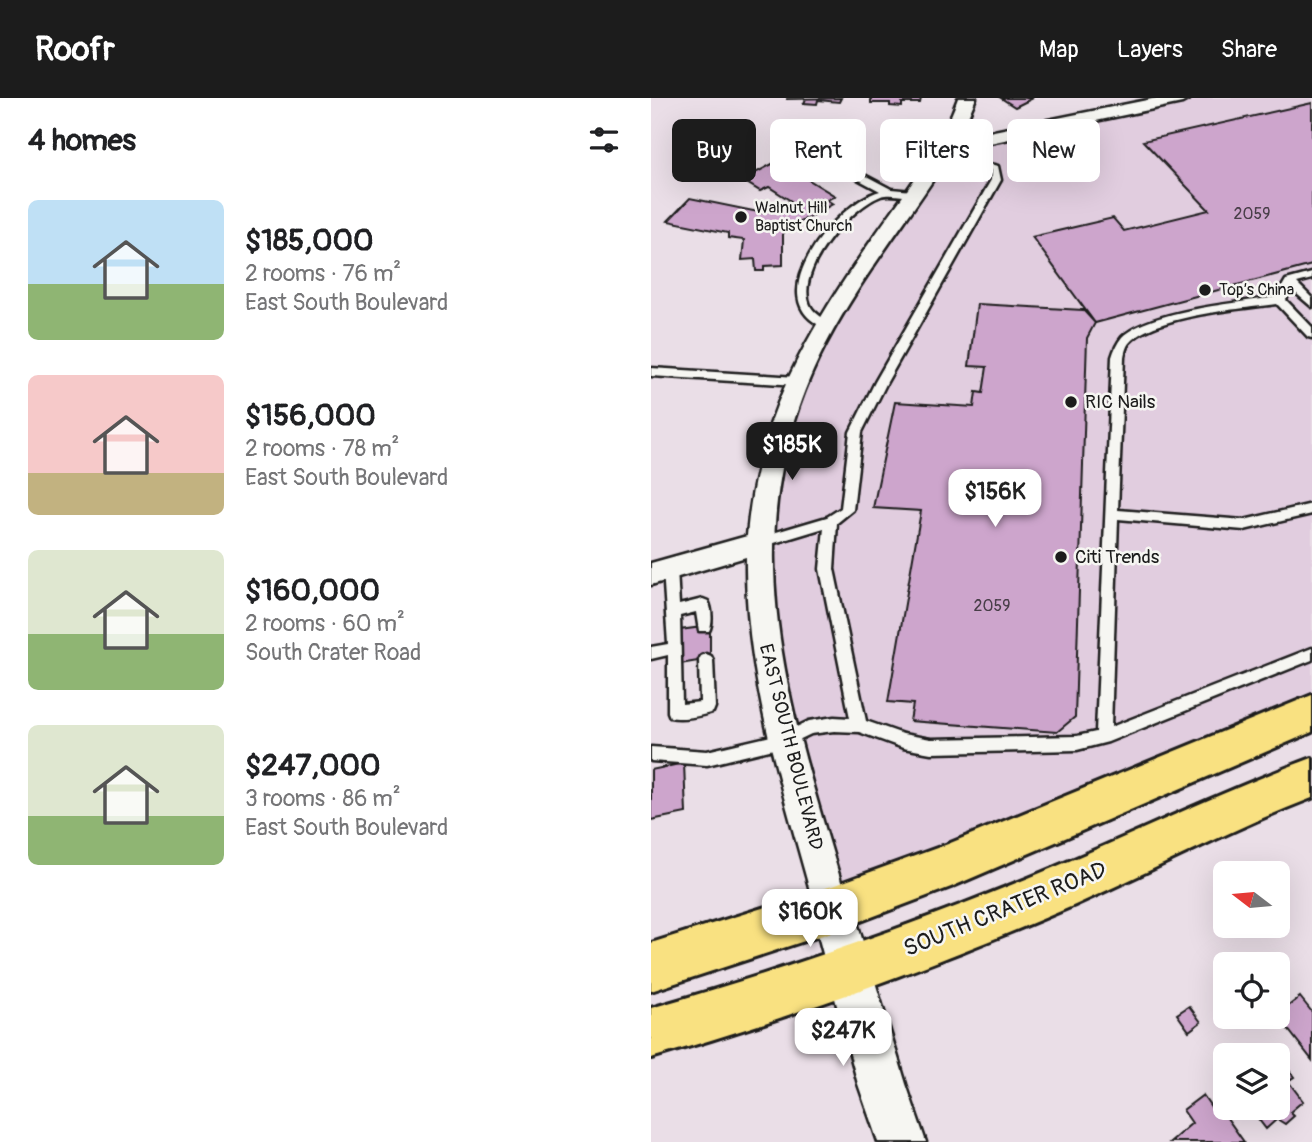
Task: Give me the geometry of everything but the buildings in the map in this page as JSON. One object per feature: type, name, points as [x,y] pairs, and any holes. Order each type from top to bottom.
[{"type":"main road","points":[[651,967],[832,909],[964,860],[1312,713]]},
{"type":"main road","name":"SOUTH CRATER ROAD","points":[[651,1033],[726,1013],[850,972],[1111,866],[1272,792],[1312,778]]},
{"type":"street","name":"EAST SOUTH BOULEVARD","points":[[961,119],[967,98]]},
{"type":"street","points":[[993,143],[1182,98]]},
{"type":"street","name":"EAST SOUTH BOULEVARD","points":[[902,1142],[850,972],[786,739],[764,635],[759,585],[761,542],[771,470],[797,381],[826,325],[922,182]]},
{"type":"street","points":[[660,571],[761,542]]},
{"type":"lane","points":[[761,542],[831,521],[847,510],[856,432],[881,382],[996,180],[993,168]]},
{"type":"lane","points":[[866,179],[888,191],[913,194]]},
{"type":"lane","points":[[826,325],[806,307],[802,288],[810,262],[828,234],[873,196],[888,191]]},
{"type":"lane","points":[[1280,300],[1290,282],[1312,276]]},
{"type":"lane","points":[[1290,282],[1312,304]]},
{"type":"lane","points":[[1280,300],[1312,334]]},
{"type":"lane","points":[[1103,737],[1118,356],[1122,344],[1138,331],[1187,316],[1280,300]]},
{"type":"lane","points":[[651,372],[797,381]]},
{"type":"lane","points":[[1113,514],[1244,525],[1312,509]]},
{"type":"lane","points":[[831,521],[827,569],[859,725]]},
{"type":"lane","points":[[660,571],[672,612],[675,712],[708,707],[706,660]]},
{"type":"lane","points":[[672,612],[703,605],[704,626]]},
{"type":"lane","points":[[651,653],[675,648]]},
{"type":"lane","points":[[651,754],[707,758],[786,739],[809,728],[834,724],[859,725],[902,741],[931,746],[1077,743],[1103,737],[1312,653]]},
{"type":"lane","points":[[651,764],[678,757]]},
{"type":"shaded area","points":[[1171,98],[1312,98],[1312,709],[832,909],[764,636],[761,542],[797,381],[925,182],[993,182],[993,136],[1007,133],[1007,182],[1100,182],[1100,119],[1073,119]]},
{"type":"place","name":"Walnut Hill Baptist Church","points":[[741,217]]},
{"type":"place","name":"Top’s China","points":[[1205,290]]},
{"type":"place","name":"RIC Nails","points":[[1071,402]]},
{"type":"place","name":"Citi Trends","points":[[1061,557]]}]
